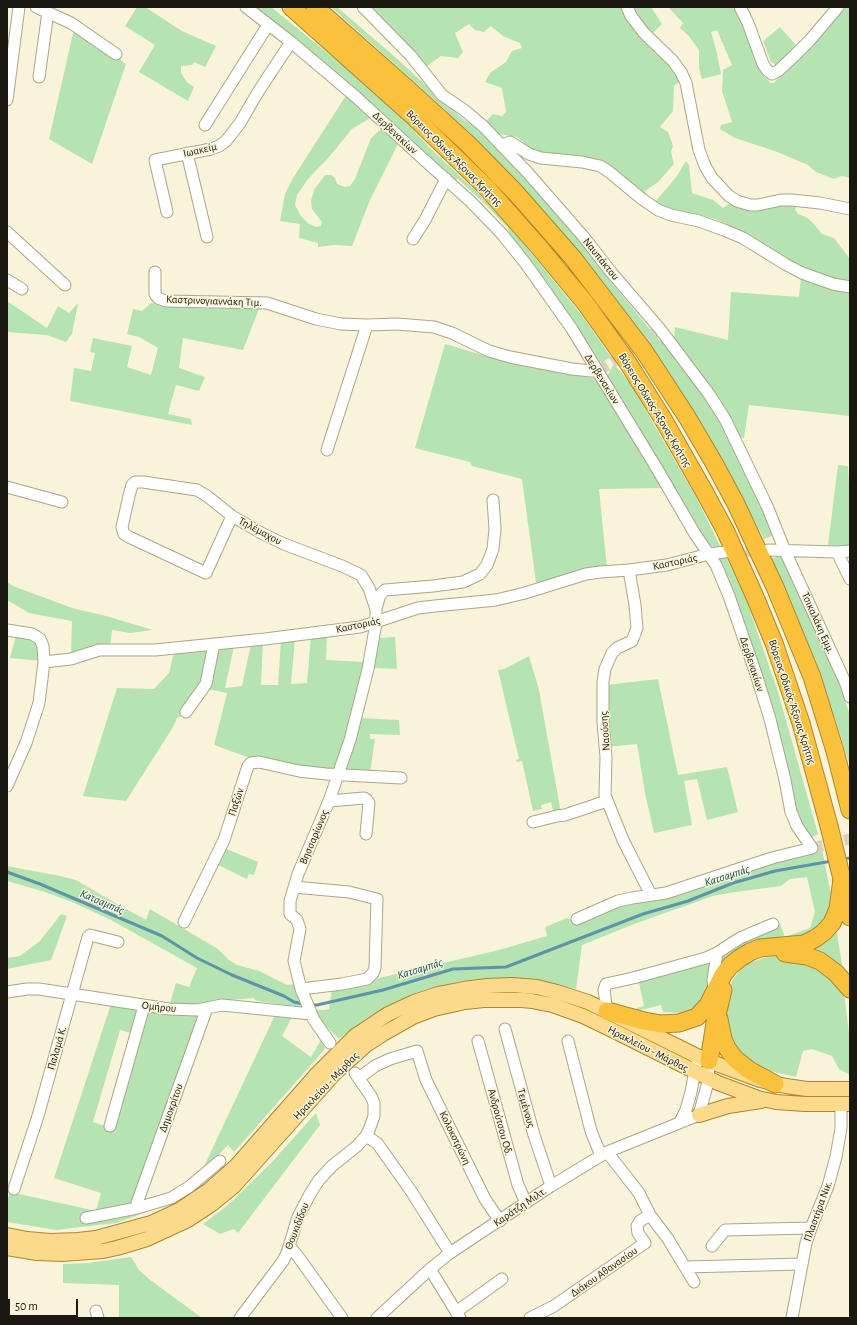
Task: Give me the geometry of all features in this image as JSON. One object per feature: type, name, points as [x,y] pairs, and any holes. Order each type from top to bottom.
[{"type":"highway","name":"Βόρειος Οδικός Άξονας Κρήτης","points":[[291,7],[414,117],[486,187],[540,247],[586,304],[628,364],[663,419],[725,530],[774,643],[801,722],[829,826],[850,917]]},
{"type":"highway","name":"Βόρειος Οδικός Άξονας Κρήτης","points":[[316,7],[468,144],[516,193],[581,268],[644,351],[714,463],[736,504],[775,587],[812,677],[835,750],[850,810]]},
{"type":"highway","points":[[703,1058],[715,999],[723,975],[730,966],[750,952],[771,947],[797,946],[816,938],[824,932],[832,923],[837,913],[842,879]]},
{"type":"highway","points":[[608,1011],[661,1024],[683,1022],[697,1017],[715,999],[725,986],[732,973],[738,967],[751,958],[764,954],[794,953],[813,958],[823,963],[836,973],[850,989]]},
{"type":"highway","points":[[715,999],[721,1032],[731,1054],[744,1067],[775,1084]]},
{"type":"main road","name":"Ηρακλείου - Μάρθας","points":[[7,1235],[50,1241],[73,1241],[96,1238],[145,1225],[179,1210],[209,1190],[236,1166],[316,1075],[355,1036],[388,1014],[426,997],[477,986],[524,986],[557,992],[588,1002],[703,1058],[748,1076],[775,1084],[807,1089],[850,1089]]},
{"type":"main road","name":"Ηρακλείου - Μάρθας","points":[[7,1248],[37,1253],[62,1254],[103,1251],[147,1238],[188,1220],[212,1204],[234,1186],[335,1074],[357,1053],[383,1034],[424,1012],[465,1002],[495,1000],[532,1001],[552,1005],[583,1016],[708,1079],[740,1092],[766,1100]]},
{"type":"main road","points":[[699,1114],[728,1106],[766,1100],[805,1104],[846,1105]]},
{"type":"street","points":[[7,100],[19,7]]},
{"type":"street","points":[[36,7],[71,23],[116,54]]},
{"type":"street","name":"Δερβενακίων","points":[[246,7],[291,42],[356,97],[484,214],[512,246],[572,329],[695,534],[719,571],[756,674],[770,719],[792,816],[812,848],[772,858],[674,891],[652,895]]},
{"type":"street","name":"Ναυπάκτου","points":[[363,7],[411,56],[442,95],[464,110],[494,136],[583,236],[611,272],[660,329],[725,419],[768,506],[785,550]]},
{"type":"street","points":[[627,7],[631,16],[644,33],[673,61],[681,72],[686,83],[699,150],[705,166],[716,183],[729,196],[737,201],[750,205],[758,205],[781,200],[792,200],[820,203],[850,209]]},
{"type":"street","points":[[743,8],[763,64],[770,73],[775,73],[810,40],[838,7]]},
{"type":"street","points":[[39,77],[48,12]]},
{"type":"street","points":[[205,125],[268,25]]},
{"type":"street","name":"Ιωακείμ","points":[[167,212],[155,160],[211,149],[226,141],[240,123],[258,92],[291,42]]},
{"type":"street","points":[[502,146],[510,142],[529,154],[541,158],[582,162],[600,166],[608,170],[642,200],[658,210],[671,215],[699,221],[724,230],[743,238],[802,273],[833,284],[850,287]]},
{"type":"street","points":[[187,153],[207,237]]},
{"type":"street","points":[[413,239],[425,220],[446,179]]},
{"type":"street","points":[[7,232],[65,285]]},
{"type":"street","name":"Καστρινογιαννάκη Τιμ.","points":[[155,272],[155,294],[162,300],[267,303],[316,319],[346,324],[397,324],[434,327],[452,333],[489,351],[510,357],[572,369],[598,371]]},
{"type":"street","points":[[7,280],[22,289]]},
{"type":"street","points":[[327,450],[367,325]]},
{"type":"street","name":"Τηλέμαχου","points":[[232,516],[206,573],[124,534],[122,527],[130,490],[132,485],[137,482],[197,490],[232,516],[273,539],[357,573],[366,582],[376,609]]},
{"type":"street","points":[[7,486],[62,502]]},
{"type":"street","name":"Τηλέμαχου","points":[[376,623],[376,609],[380,595],[385,590],[463,582],[480,574],[487,565],[493,549],[493,500]]},
{"type":"street","points":[[768,550],[850,551]]},
{"type":"street","name":"Τσικαλάκη Εμμ.","points":[[785,550],[846,684],[850,697]]},
{"type":"street","name":"Καστοριάς","points":[[44,662],[71,659],[99,650],[151,651],[346,629],[376,623],[418,608],[496,600],[525,593],[586,574],[668,566],[709,554],[725,552]]},
{"type":"street","points":[[838,552],[850,579]]},
{"type":"street","name":"Ναούσης","points":[[629,570],[635,605],[636,628],[632,641],[617,648],[612,653],[605,669],[603,682],[603,723],[606,757],[605,795],[623,840],[652,895]]},
{"type":"street","name":"Βησσαρίωνος","points":[[330,1043],[310,1012],[302,992],[294,961],[300,929],[298,923],[290,914],[290,901],[294,887],[329,801],[350,740],[366,679],[376,623]]},
{"type":"street","points":[[7,630],[32,634],[40,639],[43,646],[44,662],[39,703],[26,743],[7,786]]},
{"type":"street","points":[[186,712],[206,684],[214,644]]},
{"type":"street","name":"Παξών","points":[[184,922],[224,840],[249,765],[259,762],[307,772],[338,775]]},
{"type":"street","points":[[338,775],[401,778]]},
{"type":"street","points":[[329,801],[364,798],[367,800],[369,803],[366,834]]},
{"type":"street","points":[[533,822],[565,815],[607,801]]},
{"type":"street","points":[[294,887],[349,892],[376,898],[377,901],[375,968],[373,973],[367,979],[302,992]]},
{"type":"street","points":[[577,919],[618,901],[652,895]]},
{"type":"street","points":[[608,1011],[604,990],[606,984],[706,958],[717,954],[740,938],[773,924]]},
{"type":"street","name":"Παλαμά Κ.","points":[[14,1189],[38,1116],[89,935],[118,942]]},
{"type":"street","points":[[715,999],[713,980],[717,954]]},
{"type":"street","name":"Ομήρου","points":[[7,992],[33,988],[144,1006],[183,1010],[197,1010],[222,1005],[310,1012]]},
{"type":"street","points":[[110,1126],[144,1006]]},
{"type":"street","name":"Δημοκρίτου","points":[[137,1208],[137,1203],[207,1008]]},
{"type":"street","name":"Τεμένους","points":[[505,1029],[534,1135],[551,1186]]},
{"type":"street","name":"Ανδρούτσου Οδ.","points":[[478,1041],[514,1173],[526,1203]]},
{"type":"street","points":[[568,1041],[591,1131],[604,1154],[639,1194],[650,1215],[668,1239],[694,1282]]},
{"type":"street","name":"Θουκιδίδου","points":[[240,1318],[280,1266],[285,1257],[298,1217],[319,1180],[332,1166],[366,1136],[373,1120],[375,1106],[371,1096],[357,1075],[379,1064],[417,1051]]},
{"type":"street","name":"Κολοκοτρώνη","points":[[417,1051],[426,1080],[485,1199],[500,1221]]},
{"type":"street","points":[[680,1122],[686,1110],[694,1072],[703,1058]]},
{"type":"street","points":[[699,1114],[708,1079],[703,1058]]},
{"type":"street","name":"Πλαστήρα Νικ.","points":[[792,1318],[802,1264],[811,1228],[828,1186],[834,1165],[846,1105]]},
{"type":"street","name":"Καράτζη Μιλτ.","points":[[377,1318],[430,1269],[450,1253],[551,1186],[604,1154],[699,1114]]},
{"type":"street","points":[[366,1136],[377,1143],[411,1191],[450,1253]]},
{"type":"street","points":[[86,1218],[137,1208],[171,1198],[189,1188],[220,1161]]},
{"type":"street","name":"Διάκου Αθανασίου","points":[[530,1318],[554,1306],[645,1243],[638,1233],[637,1226],[640,1220],[650,1215]]},
{"type":"street","points":[[712,1246],[725,1230],[811,1228]]},
{"type":"street","points":[[289,1246],[342,1318]]},
{"type":"street","points":[[686,1267],[802,1264]]},
{"type":"street","points":[[430,1269],[458,1315],[502,1279]]},
{"type":"green space","points":[[137,7],[145,7],[182,31],[216,46],[205,67],[194,62],[192,65],[181,66],[181,72],[184,78],[194,87],[188,101],[139,72],[155,45],[125,26]]},
{"type":"green space","points":[[253,7],[271,7],[383,98],[431,149],[478,193],[511,228],[583,317],[611,357],[601,363],[570,317],[510,238],[508,228],[485,204],[458,179],[455,181],[338,74]]},
{"type":"green space","points":[[331,7],[337,7],[395,57],[464,120],[475,127],[530,179],[577,236],[609,280],[659,340],[663,341],[711,404],[732,440],[775,535],[764,539],[721,458],[661,361],[599,277],[563,234],[474,137]]},
{"type":"green space","points":[[368,7],[651,7],[662,24],[646,40],[673,66],[677,73],[679,82],[674,86],[673,111],[660,127],[668,132],[673,146],[671,152],[674,164],[658,182],[645,191],[647,198],[655,202],[677,176],[686,161],[689,165],[692,193],[713,200],[723,208],[730,203],[749,209],[764,210],[797,204],[795,210],[798,214],[806,217],[822,234],[834,238],[850,259],[850,285],[800,269],[773,250],[737,229],[715,219],[701,215],[675,213],[662,209],[645,198],[626,183],[617,173],[606,166],[586,159],[553,157],[538,154],[525,148],[524,143],[517,137],[499,134],[486,121],[493,114],[502,116],[506,112],[502,88],[485,82],[490,73],[506,62],[512,51],[522,48],[520,43],[503,36],[491,26],[484,32],[475,30],[469,24],[455,33],[463,52],[458,58],[441,56],[427,66],[404,41]]},
{"type":"green space","points":[[668,7],[732,7],[740,17],[757,64],[764,76],[771,83],[774,83],[821,37],[826,28],[843,7],[850,7],[850,178],[842,176],[834,179],[816,172],[808,165],[775,151],[735,138],[720,129],[721,125],[732,122],[722,91],[723,70],[732,65],[717,30],[711,32],[721,74],[702,79],[699,69],[699,50],[689,36],[680,28],[683,23]]},
{"type":"green space","points":[[780,27],[797,46],[776,65],[771,62],[763,41]]},
{"type":"green space","points":[[74,29],[126,64],[92,164],[49,139]]},
{"type":"green space","points":[[347,94],[372,117],[352,129],[329,157],[308,179],[297,195],[295,205],[301,216],[308,223],[316,227],[321,226],[322,222],[312,209],[311,201],[314,190],[325,175],[331,175],[335,178],[337,184],[345,187],[350,186],[355,179],[371,138],[382,128],[399,142],[370,200],[352,246],[334,245],[318,247],[318,243],[299,238],[300,224],[280,221],[285,194],[293,178]]},
{"type":"green space","points":[[801,277],[850,293],[850,416],[749,405],[744,438],[740,437],[721,400],[674,339],[675,327],[728,340],[731,292],[799,297]]},
{"type":"green space","points":[[7,301],[47,328],[58,306],[69,313],[78,303],[72,334],[66,342],[47,335],[7,332]]},
{"type":"green space","points":[[151,303],[187,308],[259,309],[243,350],[183,338],[179,368],[205,377],[199,391],[176,385],[168,414],[191,419],[192,425],[70,401],[74,368],[91,371],[95,353],[90,352],[93,338],[132,346],[127,367],[151,375],[158,348],[139,337],[127,334],[133,309],[142,311]]},
{"type":"green space","points":[[445,344],[496,359],[597,379],[664,488],[599,489],[607,568],[536,583],[522,479],[472,466],[470,462],[415,448]]},
{"type":"green space","points":[[614,364],[630,383],[696,497],[720,546],[714,547],[702,541],[641,431],[607,376]]},
{"type":"green space","points":[[838,465],[848,466],[850,545],[828,546]]},
{"type":"green space","points":[[725,555],[747,602],[778,692],[818,834],[811,838],[802,825],[791,797],[721,571],[718,557]]},
{"type":"green space","points":[[784,556],[841,688],[850,716],[850,766],[836,721],[771,558]]},
{"type":"green space","points":[[7,582],[13,586],[72,608],[153,630],[130,633],[112,630],[110,646],[71,655],[72,621],[29,613],[7,600]]},
{"type":"green space","points":[[327,635],[326,660],[366,662],[337,767],[332,771],[253,759],[214,745],[227,693],[208,689],[217,648],[234,646],[225,688],[242,686],[251,644],[263,642],[261,685],[278,685],[281,640],[295,638],[291,684],[307,683],[311,636]]},
{"type":"green space","points":[[16,636],[36,641],[39,646],[40,661],[10,658]]},
{"type":"green space","points":[[395,637],[397,669],[372,668],[378,638]]},
{"type":"green space","points":[[210,649],[204,682],[182,716],[177,718],[173,727],[126,801],[83,796],[117,688],[154,689],[169,673],[174,652]]},
{"type":"green space","points":[[529,656],[539,690],[561,813],[554,814],[551,802],[541,805],[542,809],[533,811],[522,761],[517,762],[516,760],[519,759],[498,670],[504,669]]},
{"type":"green space","points":[[658,679],[678,775],[727,767],[738,812],[707,820],[697,779],[684,781],[692,825],[654,833],[645,793],[637,744],[607,747],[606,685]]},
{"type":"green space","points":[[360,718],[399,720],[400,735],[370,734],[370,739],[375,739],[370,772],[344,770]]},
{"type":"green space","points":[[224,848],[258,862],[254,875],[249,874],[247,879],[216,864]]},
{"type":"green space","points":[[822,849],[831,895],[831,906],[830,913],[817,930],[718,970],[720,956],[755,934],[780,924],[785,937],[810,928],[815,912],[807,877],[790,879],[781,886],[713,896],[634,924],[582,945],[576,989],[522,978],[490,978],[460,981],[424,990],[393,1003],[365,1019],[339,1039],[320,1020],[316,1010],[329,1009],[332,989],[499,950],[547,936],[545,927],[567,918],[574,921],[606,907],[778,859]]},
{"type":"green space","points":[[7,866],[76,880],[146,920],[150,909],[218,949],[229,960],[237,965],[259,971],[287,985],[295,984],[301,1007],[257,1001],[253,998],[194,1005],[170,1003],[176,983],[189,987],[197,968],[111,920],[72,902],[42,891],[7,881]]},
{"type":"green space","points":[[61,914],[67,916],[51,960],[7,969],[7,958],[20,956],[40,941]]},
{"type":"green space","points":[[836,925],[843,970],[811,952],[813,945]]},
{"type":"green space","points":[[777,956],[788,957],[821,968],[844,993],[850,1041],[850,1075],[839,1069],[832,1056],[812,1049],[803,1051],[796,1077],[765,1070],[750,1064],[736,1050],[725,1019],[727,999],[732,981],[740,970],[749,963],[764,958]]},
{"type":"green space","points":[[713,959],[706,990],[702,1000],[691,1011],[684,1013],[663,1012],[661,1005],[637,1011],[637,1008],[644,1006],[638,978]]},
{"type":"green space","points":[[111,1004],[138,1008],[131,1033],[120,1030],[93,1122],[111,1128],[147,1010],[202,1013],[134,1200],[130,1205],[141,1214],[116,1223],[56,1230],[7,1222],[7,1201],[10,1192],[96,1211],[101,1193],[54,1178]]},
{"type":"green space","points":[[276,1013],[293,1015],[282,1036],[311,1057],[321,1040],[325,1049],[234,1152],[228,1145],[201,1173]]},
{"type":"green space","points":[[316,1113],[320,1125],[238,1233],[234,1229],[220,1234],[203,1224],[228,1205],[271,1163]]},
{"type":"green space","points":[[131,1257],[139,1270],[149,1279],[202,1318],[119,1318],[119,1285],[63,1283],[63,1264],[88,1263]]},
{"type":"waterway","name":"Κατσαμπάς","points":[[843,859],[850,858]]},
{"type":"waterway","name":"Κατσαμπάς","points":[[310,1005],[317,1005],[383,990],[453,969],[506,967],[643,914],[688,901],[733,883],[775,871],[832,861]]},
{"type":"waterway","name":"Κατσαμπάς","points":[[7,872],[40,884],[162,936],[197,958],[232,975],[284,996],[294,1002],[304,1004]]},
{"type":"tunnel","points":[[598,371],[660,329]]},
{"type":"tunnel","points":[[729,551],[764,551]]},
{"type":"tunnel","points":[[812,848],[850,839]]}]
